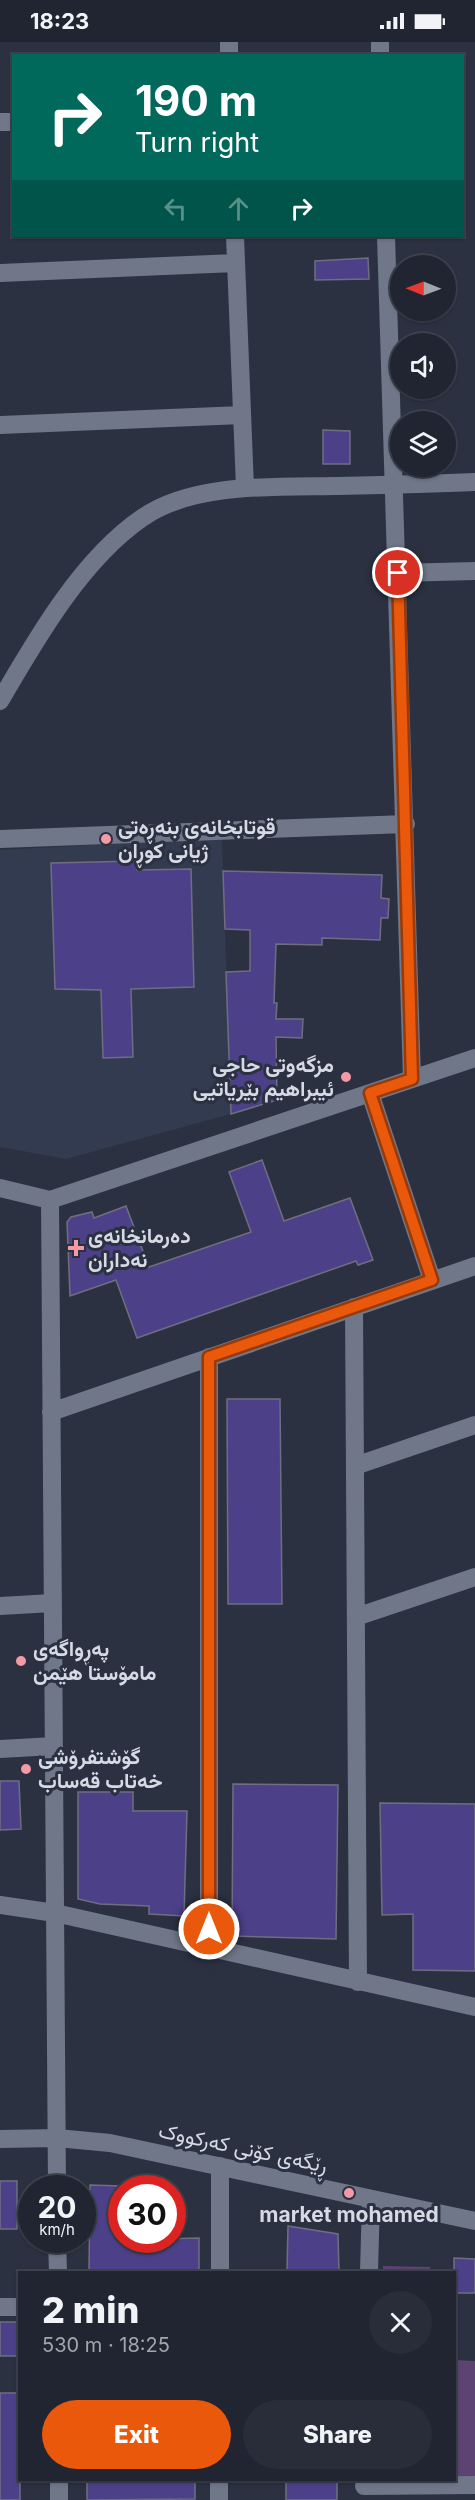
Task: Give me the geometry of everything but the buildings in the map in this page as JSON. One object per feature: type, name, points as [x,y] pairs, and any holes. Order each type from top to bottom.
[{"type":"street","points":[[235,237],[245,488]]},
{"type":"street","points":[[386,237],[406,824],[412,1079]]},
{"type":"street","points":[[0,273],[235,263]]},
{"type":"street","points":[[0,424],[242,415]]},
{"type":"street","points":[[0,701],[64,599],[97,559],[143,517],[171,504],[204,494],[245,488],[475,482]]},
{"type":"street","points":[[398,573],[475,571]]},
{"type":"street","points":[[0,839],[406,824]]},
{"type":"street","points":[[0,1188],[50,1200],[475,1058]]},
{"type":"street","points":[[370,1093],[432,1280]]},
{"type":"street","points":[[50,1200],[57,2175]]},
{"type":"street","points":[[51,1412],[475,1266]]},
{"type":"street","points":[[354,1307],[358,1982]]},
{"type":"street","points":[[209,1357],[209,1946]]},
{"type":"street","points":[[356,1466],[475,1425]]},
{"type":"street","points":[[356,1617],[475,1577]]},
{"type":"street","points":[[0,1606],[52,1603]]},
{"type":"street","points":[[0,1749],[54,1746]]},
{"type":"street","points":[[0,1905],[55,1913],[209,1946],[475,2007]]},
{"type":"street","name":"ڕێگەی کۆنی کەرکووک","points":[[0,2139],[57,2138],[110,2143],[475,2221]]},
{"type":"street","points":[[219,2271],[220,2166]]},
{"type":"street","points":[[369,2271],[371,2199]]},
{"type":"street","points":[[57,2253],[58,2271]]},
{"type":"street","points":[[0,2307],[18,2307]]},
{"type":"street","points":[[59,2481],[59,2500]]},
{"type":"street","points":[[219,2481],[219,2500]]},
{"type":"street","points":[[364,2488],[475,2485]]},
{"type":"shaded area","points":[[222,838],[231,1114],[66,1159],[0,1147],[0,850]]},
{"type":"shaded area","points":[[383,2266],[430,2267],[430,2271],[383,2271]]},
{"type":"shaded area","points":[[456,2360],[475,2361],[475,2477],[456,2476]]},
{"type":"place","name":"قوتابخانەی بنەڕەتی ژیانی کوڕان","points":[[106,839]]},
{"type":"place","name":"مزگەوتی حاجی ئیبراهیم بێریاتیی","points":[[346,1077]]},
{"type":"place","name":"دەرمانخانەی نەداران","points":[[76,1248]]},
{"type":"place","name":"پەڕواگەی مامۆستا هێمن","points":[[21,1661]]},
{"type":"place","name":"گۆشتفرۆشی خەتاب قەساب","points":[[26,1769]]},
{"type":"place","name":"market mohamed","points":[[349,2193]]},
{"type":"route","points":[[209,1929],[209,1357],[432,1280],[370,1093],[412,1079],[398,573]]}]
